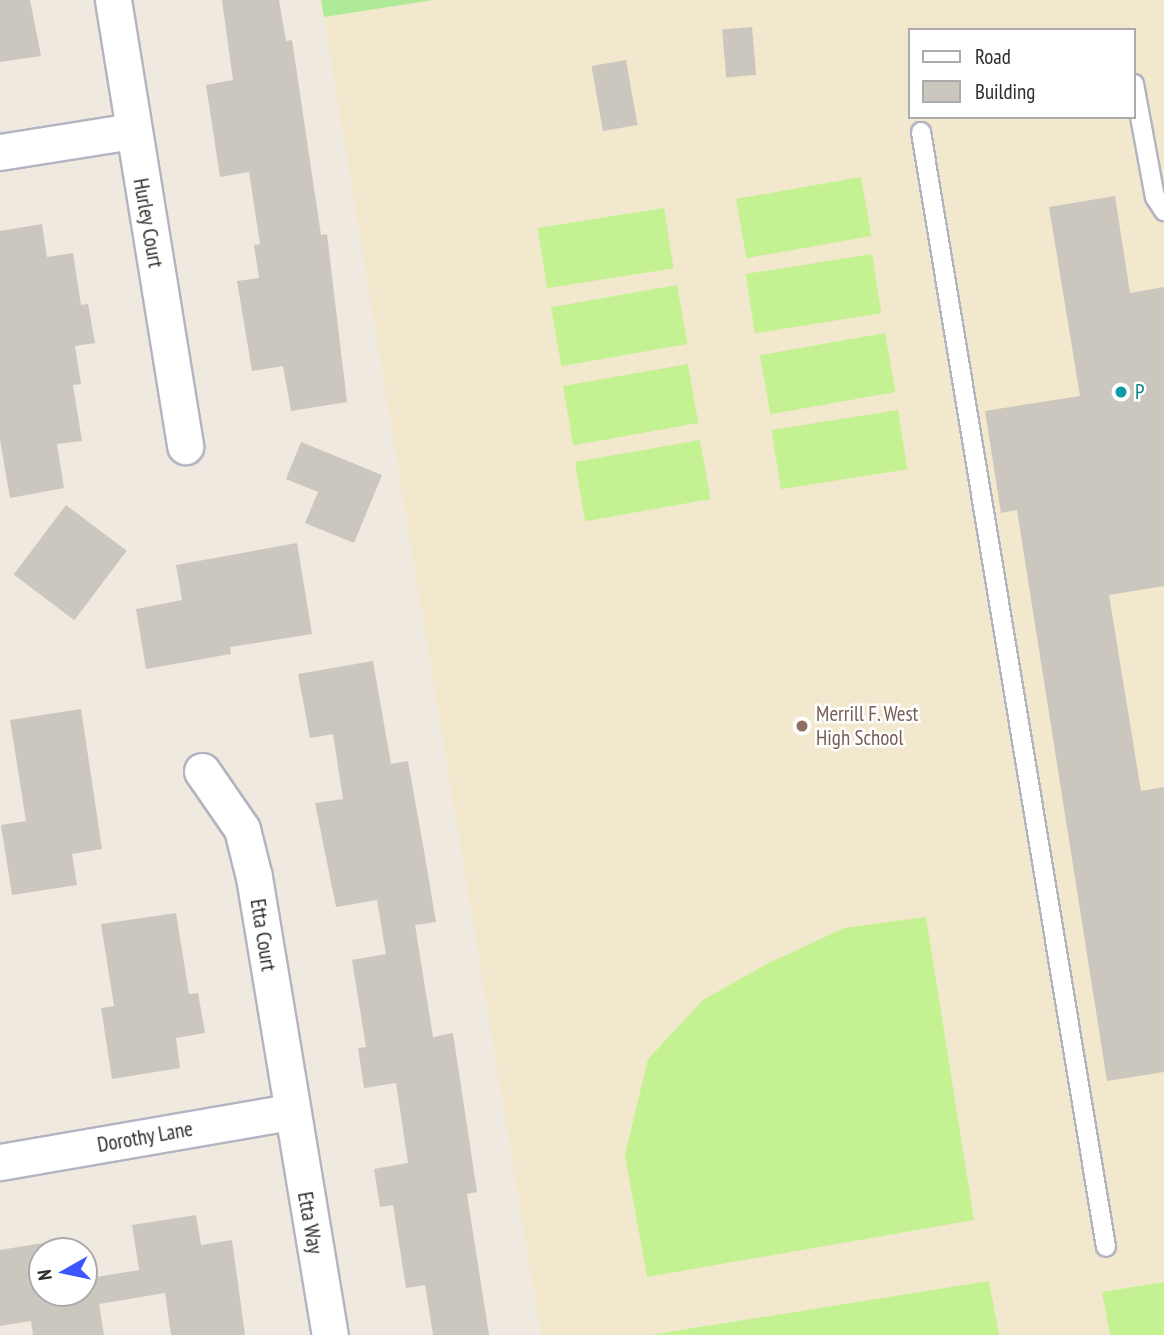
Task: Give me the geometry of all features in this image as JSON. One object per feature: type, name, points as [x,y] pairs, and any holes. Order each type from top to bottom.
[{"type":"street","name":"Hurley Court","points":[[113,0],[132,131],[185,446]]},
{"type":"street","points":[[0,152],[132,131]]},
{"type":"street","name":"Etta Court","points":[[202,771],[242,829],[254,877],[290,1112]]},
{"type":"street","name":"Dorothy Lane","points":[[0,1162],[290,1112]]},
{"type":"street","name":"Etta Way","points":[[290,1112],[330,1335]]},
{"type":"lane","points":[[1136,95],[1155,197],[1164,211]]},
{"type":"lane","points":[[921,132],[1106,1247]]},
{"type":"shaded area","name":"Merrill F. West High School","points":[[321,0],[1164,0],[1164,1335],[541,1335]]},
{"type":"green space","points":[[321,0],[433,0],[324,17]]},
{"type":"green space","points":[[861,177],[871,236],[746,258],[736,199]]},
{"type":"green space","points":[[664,208],[674,268],[547,288],[538,228]]},
{"type":"green space","points":[[872,254],[881,313],[755,333],[746,274]]},
{"type":"green space","points":[[677,285],[687,344],[561,366],[551,307]]},
{"type":"green space","points":[[885,333],[895,392],[770,414],[760,355]]},
{"type":"green space","points":[[688,364],[698,423],[573,445],[563,386]]},
{"type":"green space","points":[[898,410],[907,469],[781,489],[772,430]]},
{"type":"green space","points":[[700,440],[710,499],[585,521],[575,462]]},
{"type":"green space","points":[[926,917],[974,1220],[647,1277],[625,1155],[648,1059],[703,1000],[765,965],[844,928]]},
{"type":"green space","points":[[989,1281],[999,1335],[650,1335]]},
{"type":"green space","points":[[1164,1282],[1164,1335],[1110,1335],[1102,1292]]},
{"type":"building","points":[[0,0],[30,0],[41,56],[0,62]]},
{"type":"building","points":[[222,0],[279,0],[286,41],[292,40],[321,235],[327,234],[347,402],[291,411],[283,366],[252,371],[237,281],[259,278],[254,245],[260,244],[249,172],[220,177],[206,85],[233,80]]},
{"type":"building","points":[[752,27],[756,75],[726,77],[722,30]]},
{"type":"building","points":[[626,60],[637,125],[603,131],[592,66]]},
{"type":"building","points":[[1115,196],[1130,293],[1164,287],[1164,586],[1109,595],[1141,791],[1164,787],[1164,1072],[1107,1081],[1017,510],[1001,513],[985,411],[1080,396],[1049,207]]},
{"type":"building","points":[[42,224],[47,257],[73,253],[81,305],[88,304],[95,343],[75,346],[81,384],[73,385],[82,441],[57,444],[64,488],[10,498],[0,440],[0,231]]},
{"type":"building","points":[[301,442],[382,475],[354,543],[305,523],[318,492],[286,479]]},
{"type":"building","points":[[66,505],[127,551],[74,620],[14,574]]},
{"type":"building","points":[[297,543],[312,634],[230,647],[231,654],[146,669],[136,609],[182,600],[176,565]]},
{"type":"building","points":[[373,661],[391,764],[408,761],[424,851],[436,922],[415,925],[433,1037],[453,1033],[477,1192],[467,1194],[489,1335],[433,1335],[425,1285],[406,1288],[393,1205],[380,1207],[374,1169],[408,1163],[396,1083],[364,1088],[358,1048],[366,1047],[352,960],[386,954],[377,900],[336,907],[315,803],[343,799],[333,734],[310,738],[298,674]]},
{"type":"building","points":[[81,709],[102,849],[72,854],[77,885],[12,895],[1,825],[26,821],[10,720]]},
{"type":"building","points":[[176,913],[189,994],[198,993],[205,1033],[176,1038],[180,1068],[112,1079],[101,1008],[114,1006],[101,924]]},
{"type":"building","points":[[196,1215],[201,1245],[232,1240],[245,1335],[171,1335],[165,1293],[99,1304],[104,1335],[33,1335],[31,1321],[0,1326],[0,1250],[28,1245],[28,1307],[98,1307],[98,1277],[139,1270],[132,1225]]},
{"type":"place","name":"P","points":[[1121,392]]},
{"type":"place","name":"Merrill F. West High School","points":[[802,726]]}]
